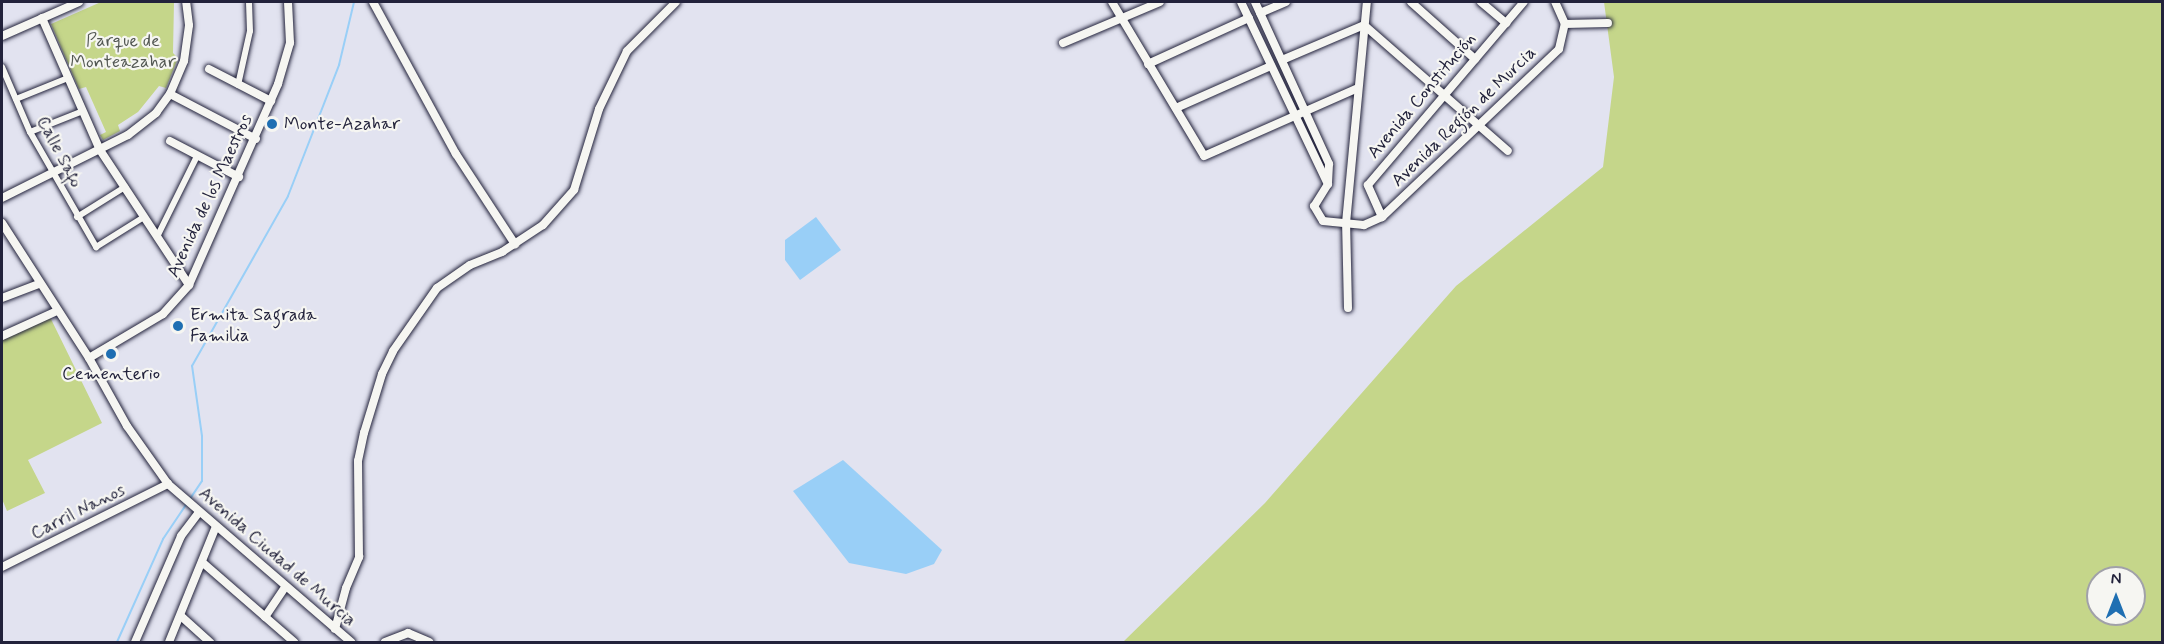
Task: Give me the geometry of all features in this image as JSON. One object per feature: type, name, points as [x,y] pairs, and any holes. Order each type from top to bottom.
[{"type":"street","points":[[2,36],[80,2]]},
{"type":"street","points":[[2,198],[138,129],[170,94],[187,49],[186,2]]},
{"type":"street","points":[[238,85],[250,32],[249,2]]},
{"type":"street","name":"Avenida de los Maestros","points":[[89,358],[163,314],[189,285],[271,101],[290,43],[288,2]]},
{"type":"street","points":[[373,2],[456,154],[515,244]]},
{"type":"street","points":[[335,628],[359,556],[358,460],[382,374],[437,288],[470,265],[515,244],[543,225],[574,190],[599,109],[627,51],[676,2]]},
{"type":"street","points":[[1112,2],[1204,156],[1358,88]]},
{"type":"street","points":[[1063,43],[1160,2]]},
{"type":"street","points":[[1241,2],[1293,116],[1328,184]]},
{"type":"street","points":[[1255,2],[1329,164],[1328,184],[1314,206],[1323,221],[1364,225],[1382,217]]},
{"type":"street","points":[[1260,13],[1286,2]]},
{"type":"street","points":[[1348,308],[1346,223],[1367,2]]},
{"type":"street","points":[[1411,2],[1475,59]]},
{"type":"street","points":[[1481,2],[1506,23]]},
{"type":"street","name":"Avenida Constitución","points":[[1382,217],[1368,185],[1524,2]]},
{"type":"street","points":[[1555,2],[1564,24],[1608,23]]},
{"type":"street","points":[[42,18],[100,150],[189,285]]},
{"type":"street","points":[[1148,64],[1249,18]]},
{"type":"street","name":"Avenida Región de Murcia","points":[[1382,217],[1476,125],[1559,49],[1564,24]]},
{"type":"street","points":[[1282,60],[1364,25]]},
{"type":"street","points":[[1364,25],[1443,97],[1508,151]]},
{"type":"street","points":[[1176,108],[1271,66]]},
{"type":"street","name":"Calle Safo","points":[[2,67],[30,132],[77,218],[96,247],[144,217]]},
{"type":"street","points":[[209,69],[271,101]]},
{"type":"street","points":[[16,99],[68,78]]},
{"type":"street","points":[[170,94],[256,139]]},
{"type":"street","points":[[30,132],[83,111]]},
{"type":"street","points":[[170,141],[239,177]]},
{"type":"street","points":[[157,237],[197,156]]},
{"type":"street","points":[[77,218],[125,187]]},
{"type":"street","name":"Avenida Ciudad de Murcia","points":[[2,223],[39,284],[89,358],[127,426],[168,484],[351,642]]},
{"type":"street","points":[[2,298],[39,284]]},
{"type":"street","points":[[2,336],[57,311]]},
{"type":"street","name":"Carril Nanos","points":[[2,567],[168,484]]},
{"type":"street","points":[[135,642],[181,536],[199,512]]},
{"type":"street","points":[[169,642],[182,617],[216,526]]},
{"type":"street","points":[[202,562],[294,642]]},
{"type":"street","points":[[266,617],[286,586]]},
{"type":"street","points":[[182,617],[210,642]]},
{"type":"street","points":[[385,642],[408,633],[429,642]]},
{"type":"green space","name":"Parque de Monteazahar","points":[[101,2],[174,2],[173,53],[178,58],[166,88],[159,86],[138,112],[118,125],[120,131],[103,140],[100,135],[106,132],[86,87],[79,89],[51,24]]},
{"type":"green space","points":[[1604,2],[2162,2],[2162,642],[1123,642],[1265,503],[1456,286],[1603,167],[1614,77]]},
{"type":"green space","points":[[50,317],[102,423],[28,460],[45,493],[7,511],[2,499],[2,339]]},
{"type":"water","points":[[816,217],[841,250],[800,280],[785,260],[785,240]]},
{"type":"water","points":[[843,460],[942,550],[934,564],[906,574],[849,563],[793,491]]},
{"type":"waterway","points":[[117,642],[163,539],[202,481],[202,436],[192,366],[288,196],[339,65],[354,2]]},
{"type":"place","name":"Monte-Azahar","points":[[272,124]]},
{"type":"place","name":"Ermita Sagrada Familia","points":[[178,326]]},
{"type":"place","name":"Cementerio","points":[[111,354]]}]
